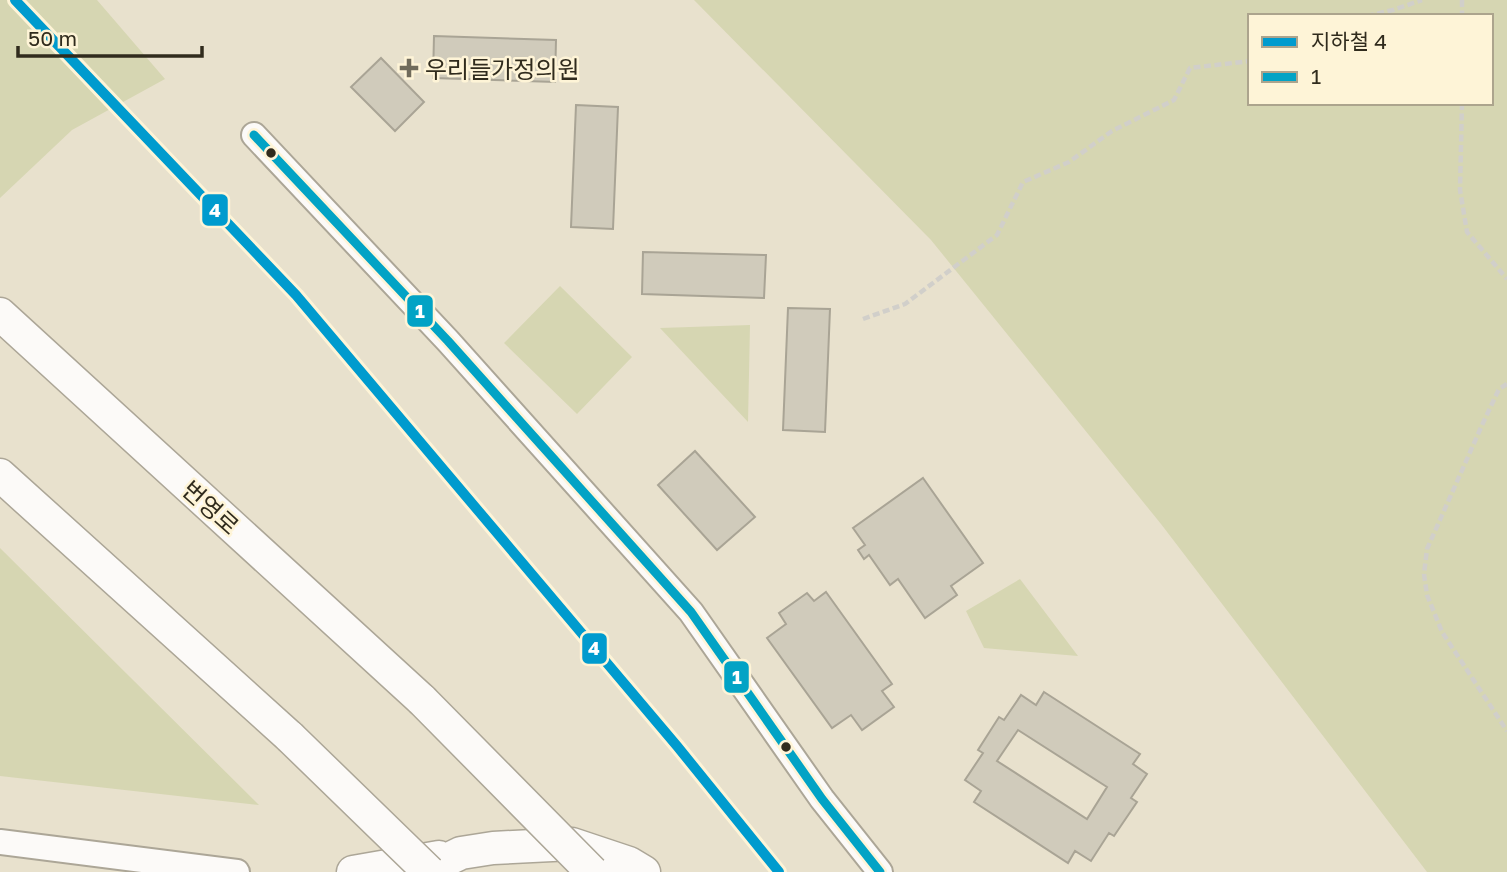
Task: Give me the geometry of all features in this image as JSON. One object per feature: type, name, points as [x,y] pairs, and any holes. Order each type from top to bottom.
[{"type":"street","points":[[254,135],[448,341],[691,612],[822,799],[880,872]]},
{"type":"street","name":"번영로","points":[[0,314],[422,700],[592,872]]},
{"type":"street","points":[[0,475],[290,737],[429,872]]},
{"type":"street","points":[[0,842],[237,872]]},
{"type":"street","points":[[353,872],[493,848],[572,844],[629,863],[644,872]]},
{"type":"street","points":[[422,872],[461,853]]},
{"type":"path","points":[[1376,14],[1422,0]]},
{"type":"path","points":[[863,319],[905,304],[998,236],[1023,182],[1069,162],[1112,131],[1174,100],[1190,68],[1248,61]]},
{"type":"path","points":[[1462,105],[1460,190],[1466,232],[1507,279]]},
{"type":"path","points":[[1507,384],[1499,390],[1427,550],[1424,574],[1427,594],[1442,632],[1507,731]]},
{"type":"green space","points":[[0,0],[97,0],[165,79],[72,130],[0,198]]},
{"type":"green space","points":[[694,0],[1507,0],[1507,872],[1427,872],[1161,524],[931,240]]},
{"type":"green space","points":[[560,286],[632,357],[577,414],[504,343]]},
{"type":"green space","points":[[750,325],[748,422],[660,328]]},
{"type":"green space","points":[[0,548],[259,805],[0,776]]},
{"type":"green space","points":[[1020,579],[1078,656],[984,648],[966,611]]},
{"type":"building","points":[[434,36],[556,40],[555,82],[433,78]]},
{"type":"building","points":[[381,58],[424,102],[395,131],[351,87]]},
{"type":"building","points":[[576,105],[618,107],[613,229],[571,227]]},
{"type":"building","points":[[643,252],[766,255],[764,298],[642,294]]},
{"type":"building","points":[[788,308],[830,309],[825,432],[783,430]]},
{"type":"building","points":[[695,451],[755,517],[717,550],[658,485]]},
{"type":"building","points":[[923,478],[983,563],[951,586],[957,595],[925,618],[898,579],[890,585],[869,555],[864,559],[858,550],[865,545],[853,528]]},
{"type":"building","points":[[826,592],[892,684],[882,691],[894,707],[862,730],[851,715],[832,728],[767,638],[786,624],[779,613],[807,593],[814,601]]},
{"type":"building","points":[[1044,692],[1140,754],[1133,764],[1147,774],[1131,798],[1137,802],[1114,836],[1109,833],[1091,861],[1075,851],[1068,863],[974,802],[981,791],[965,780],[983,753],[978,750],[999,717],[1004,720],[1021,695],[1036,705]],"holes":[[[1018,730],[1107,787],[1087,819],[997,761]]]},
{"type":"metro line","name":"4","points":[[15,0],[296,295],[677,746],[779,872]]},
{"type":"transit line","name":"1","points":[[254,135],[448,341],[691,612],[822,799],[880,872]]},
{"type":"place","name":"우리들가정의원","points":[[409,68]]}]
